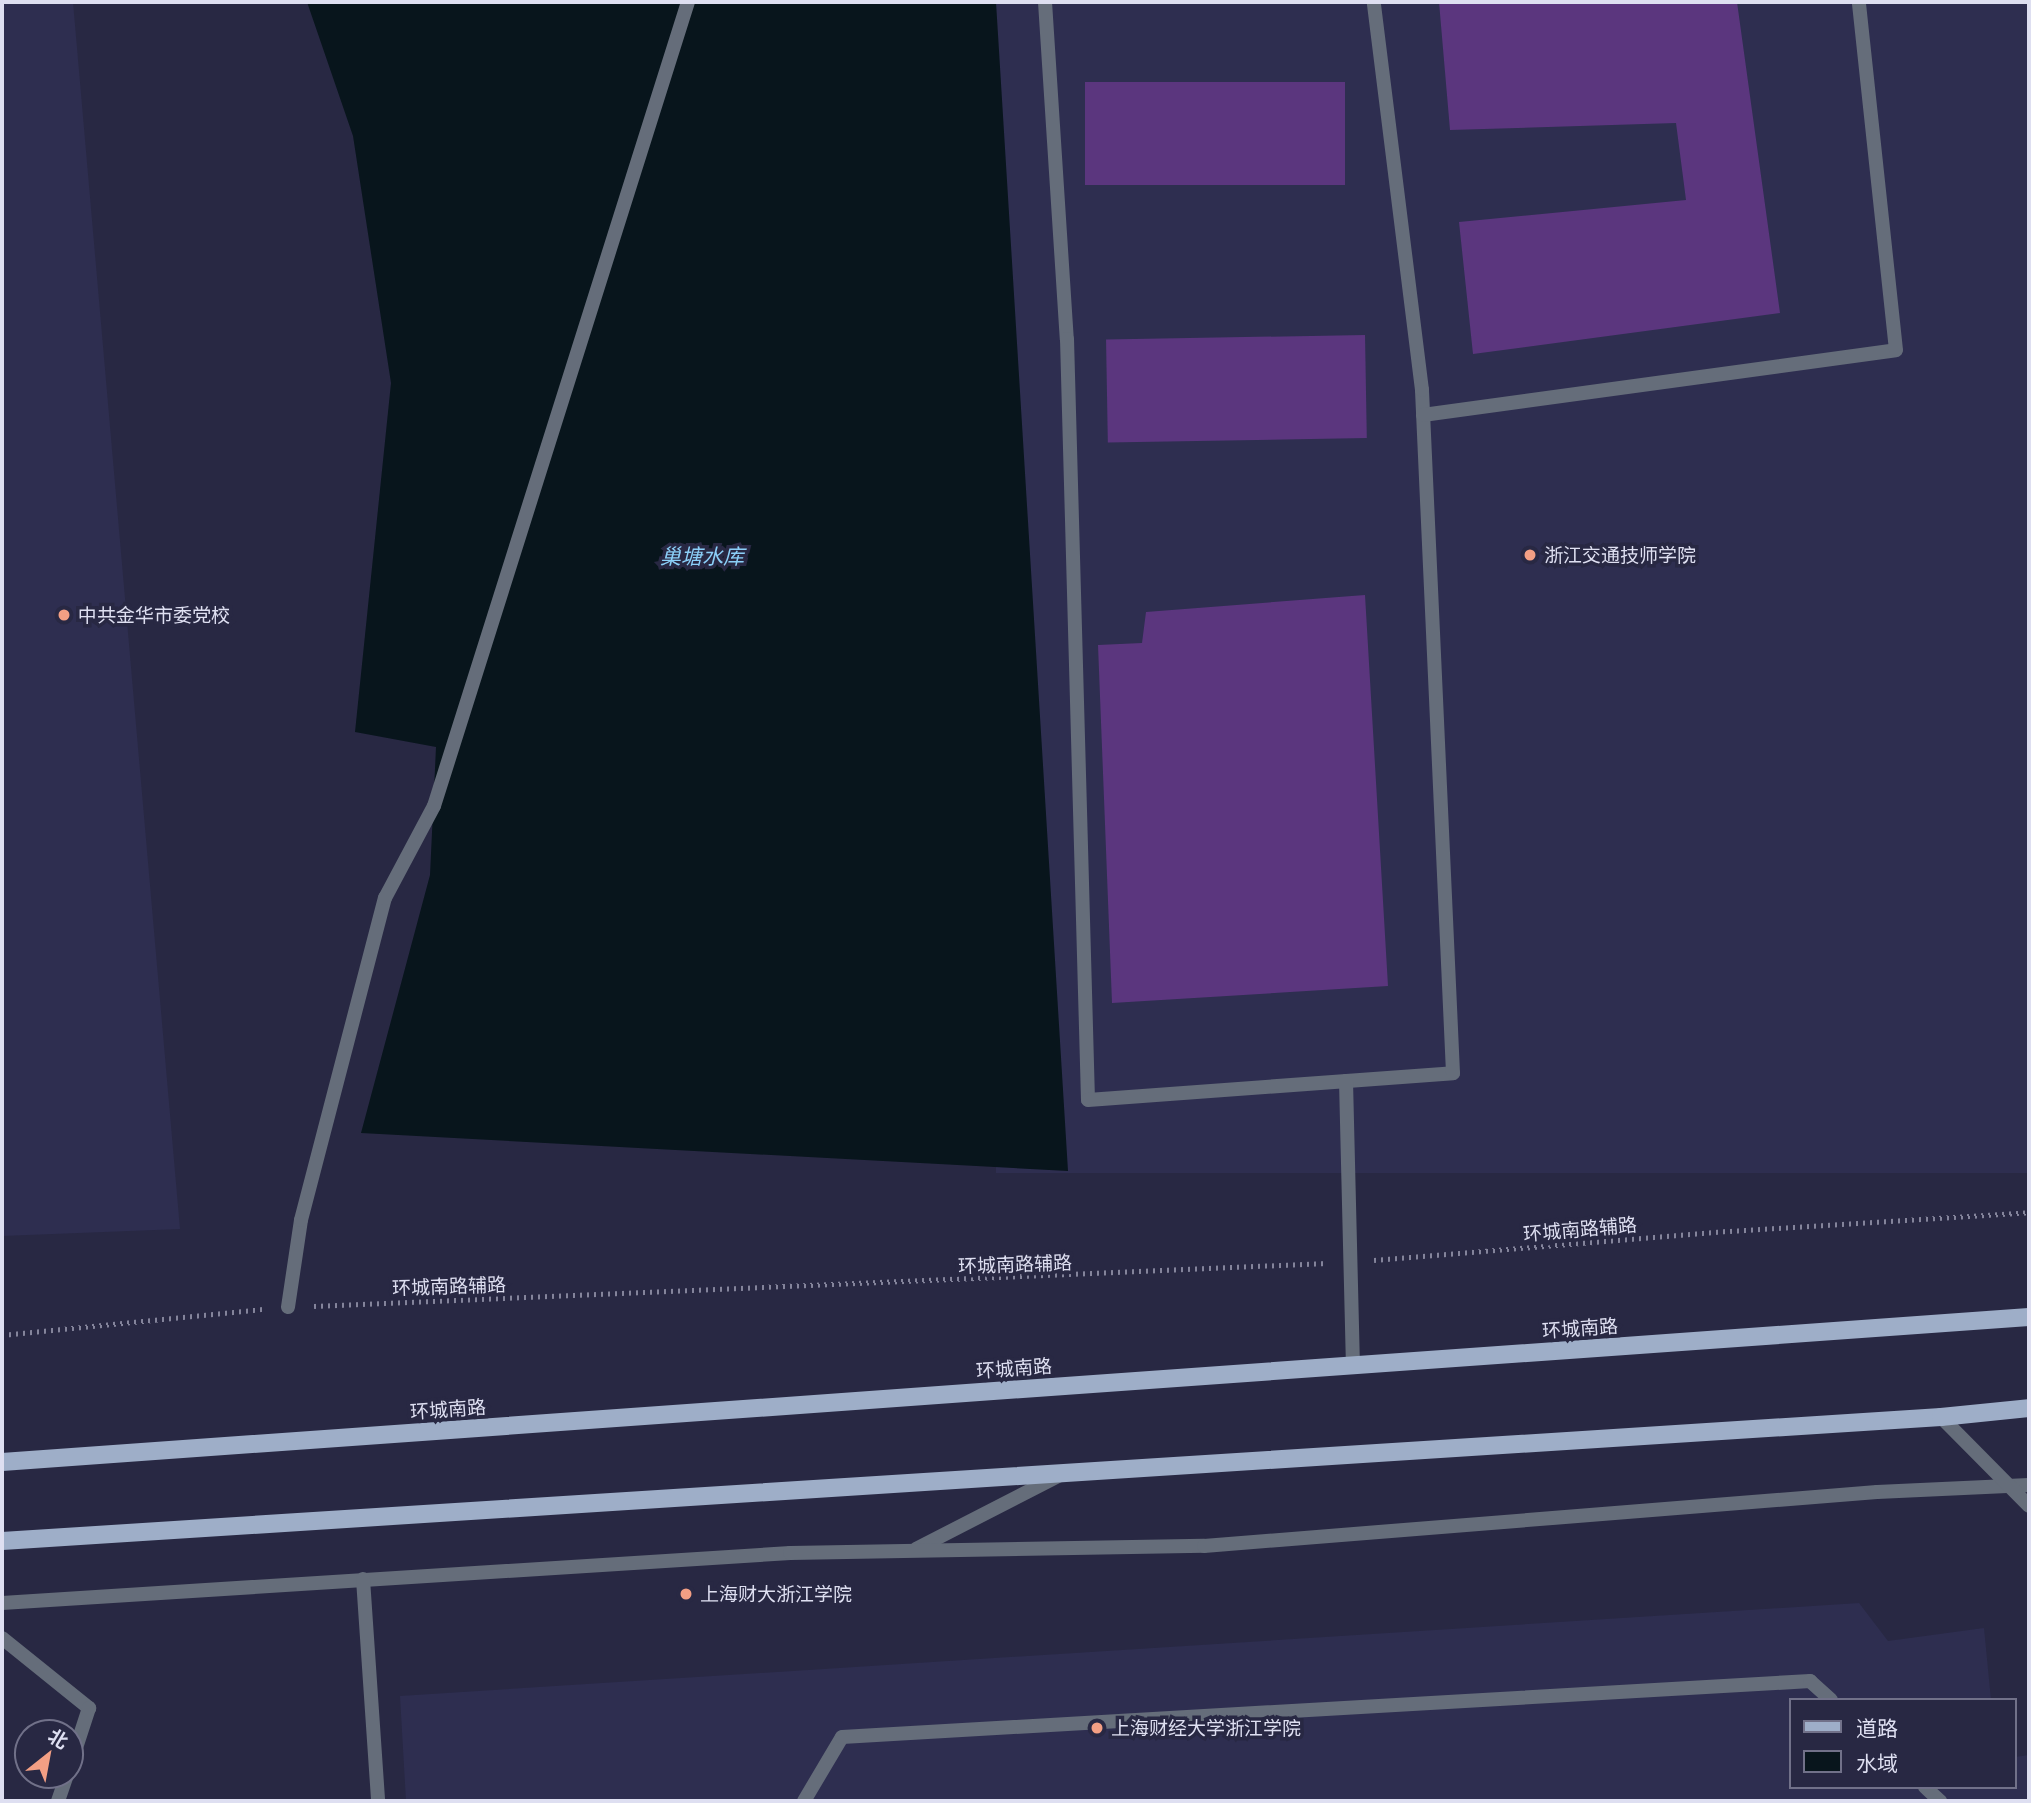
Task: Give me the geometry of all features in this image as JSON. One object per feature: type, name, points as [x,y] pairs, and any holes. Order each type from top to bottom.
[{"type":"main road","name":"环城南路","points":[[2,1462],[2029,1317]]},
{"type":"main road","points":[[2,1541],[1941,1417],[2029,1408]]},
{"type":"street","points":[[288,1307],[301,1220],[385,898],[433,806],[688,2]]},
{"type":"street","points":[[1045,2],[1067,339],[1088,1100],[1453,1073],[1423,415],[1374,2]]},
{"type":"street","points":[[1423,415],[1896,350],[1859,2]]},
{"type":"street","points":[[1346,1081],[1353,1365]]},
{"type":"street","points":[[1941,1417],[2029,1506]]},
{"type":"street","points":[[912,1551],[1064,1473]]},
{"type":"street","points":[[2,1603],[790,1553],[1204,1546],[1877,1492],[2029,1485]]},
{"type":"street","points":[[363,1580],[379,1801]]},
{"type":"street","points":[[2,1638],[89,1708],[84,1723]]},
{"type":"street","points":[[804,1801],[842,1737],[1810,1681],[1829,1698]]},
{"type":"street","points":[[1927,1789],[1941,1801]]},
{"type":"path","name":"环城南路辅路","points":[[2,1335],[288,1307],[1051,1277],[1350,1262],[1730,1231],[2029,1212]]},
{"type":"shaded area","name":"中共金华市委党校","points":[[2,2],[73,2],[180,1229],[2,1236]]},
{"type":"shaded area","name":"浙江交通技师学院","points":[[996,2],[2029,2],[2029,1173],[996,1173]]},
{"type":"shaded area","name":"上海财经大学浙江学院","points":[[1859,1603],[1888,1641],[1984,1628],[1991,1698],[1790,1698],[1790,1789],[2017,1789],[2017,1757],[2029,1755],[2029,1801],[406,1801],[400,1696]]},
{"type":"water","name":"巢塘水库","points":[[307,2],[996,2],[1068,1171],[361,1133],[430,875],[436,747],[355,732],[391,383],[353,136]]},
{"type":"building","points":[[1439,2],[1737,2],[1780,313],[1473,354],[1459,222],[1686,200],[1676,123],[1450,130]]},
{"type":"building","points":[[1085,82],[1345,82],[1345,185],[1085,185]]},
{"type":"building","points":[[1365,335],[1367,438],[1108,443],[1106,340]]},
{"type":"building","points":[[1365,595],[1388,986],[1112,1003],[1098,645],[1142,643],[1146,612]]},
{"type":"place","name":"浙江交通技师学院","points":[[1530,555]]},
{"type":"place","name":"中共金华市委党校","points":[[64,615]]},
{"type":"place","name":"上海财大浙江学院","points":[[686,1594]]},
{"type":"place","name":"上海财经大学浙江学院","points":[[1097,1728]]}]
